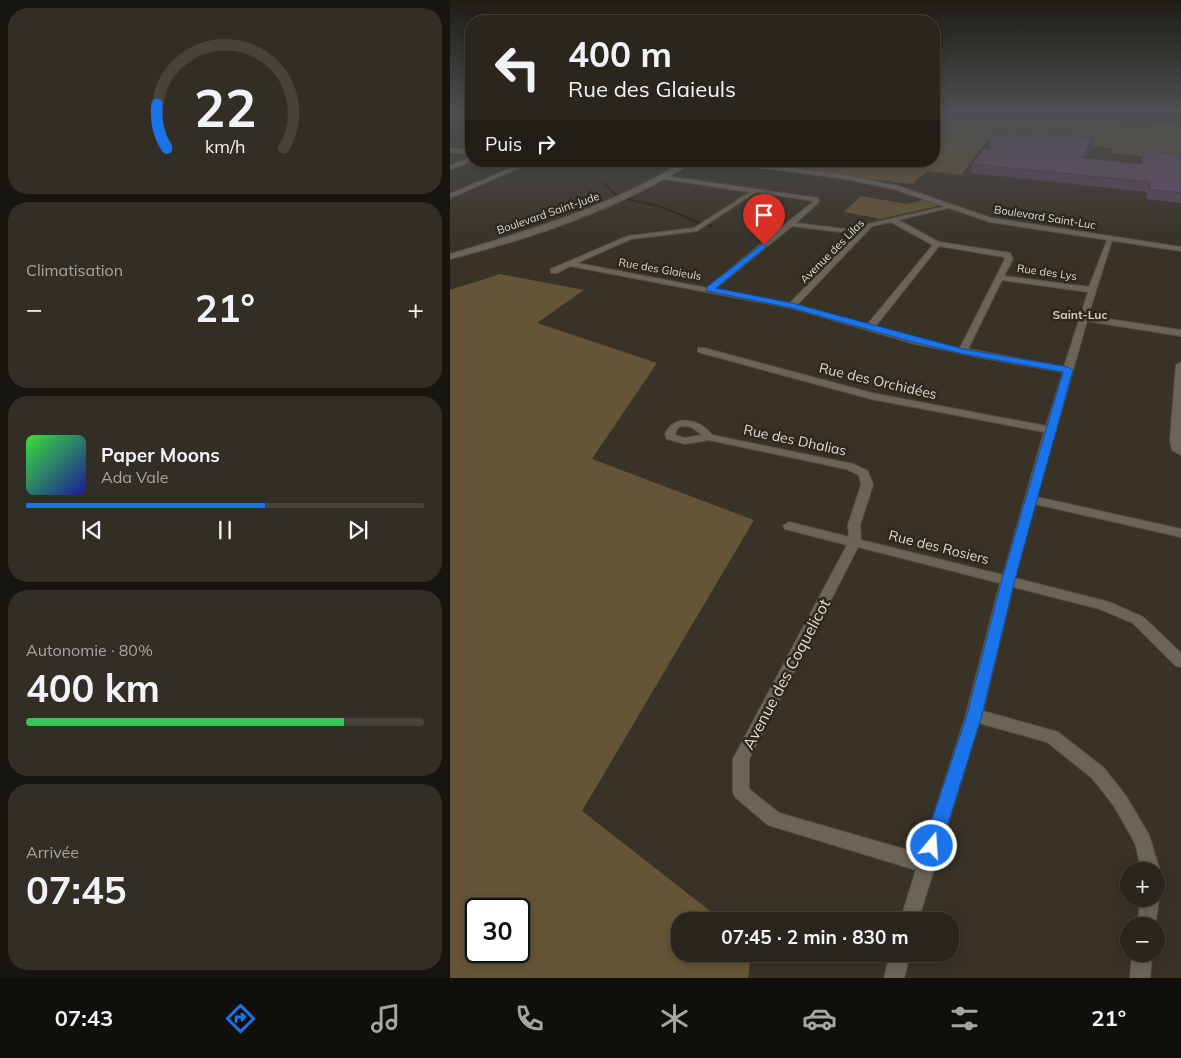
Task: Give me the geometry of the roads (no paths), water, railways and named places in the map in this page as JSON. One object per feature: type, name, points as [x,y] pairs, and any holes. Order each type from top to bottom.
[{"type":"street","points":[[450,168],[465,162]]},
{"type":"street","points":[[450,196],[518,167]]},
{"type":"street","name":"Boulevard Saint-Jude","points":[[450,257],[567,220],[665,178],[681,167]]},
{"type":"street","name":"Boulevard Saint-Jude","points":[[677,170],[683,167]]},
{"type":"street","name":"Boulevard Saint-Luc","points":[[763,167],[840,176],[896,187],[990,220],[1181,249]]},
{"type":"street","points":[[665,178],[816,199],[817,201],[710,289]]},
{"type":"street","points":[[554,271],[630,238],[695,230],[756,190]]},
{"type":"street","name":"Avenue des Lilas","points":[[792,306],[870,225],[950,206]]},
{"type":"street","points":[[891,219],[936,244],[1007,255],[1009,259],[963,351]]},
{"type":"street","points":[[791,224],[862,233]]},
{"type":"street","points":[[913,912],[974,715],[1008,580],[1050,430],[1092,290],[1111,238]]},
{"type":"street","name":"Boulevard Saint-Luc","points":[[1111,238],[1181,245]]},
{"type":"street","points":[[870,327],[936,244]]},
{"type":"street","name":"Rue des Glaieuls","points":[[569,264],[710,289],[792,306],[963,351],[1068,370]]},
{"type":"street","name":"Rue des Lys","points":[[999,276],[1092,290]]},
{"type":"street","points":[[1084,318],[1181,333]]},
{"type":"street","name":"Rue des Orchidées","points":[[701,350],[871,396],[1050,430]]},
{"type":"street","points":[[1181,365],[1174,440],[1176,448],[1181,452]]},
{"type":"street","name":"Rue des Dhalias","points":[[709,437],[849,466],[864,473],[867,484],[854,526],[855,541]]},
{"type":"street","points":[[1030,499],[1181,533]]},
{"type":"street","name":"Rue des Rosiers","points":[[789,526],[855,541],[1104,605],[1138,620],[1181,662]]},
{"type":"street","name":"Avenue des Coquelicot","points":[[855,541],[741,759],[740,792],[774,819],[926,864]]},
{"type":"street","points":[[974,715],[1052,737],[1098,773],[1120,800],[1143,841],[1149,862]]},
{"type":"street","points":[[894,978],[898,962]]},
{"type":"street","points":[[1140,978],[1141,962]]},
{"type":"waterway","points":[[587,167],[606,186]]},
{"type":"waterway","points":[[605,184],[618,197]]},
{"type":"waterway","points":[[626,199],[662,207],[702,224]]},
{"type":"waterway","points":[[706,225],[711,226]]},
{"type":"district","name":"Saint-Luc","points":[[1080,315]]}]
